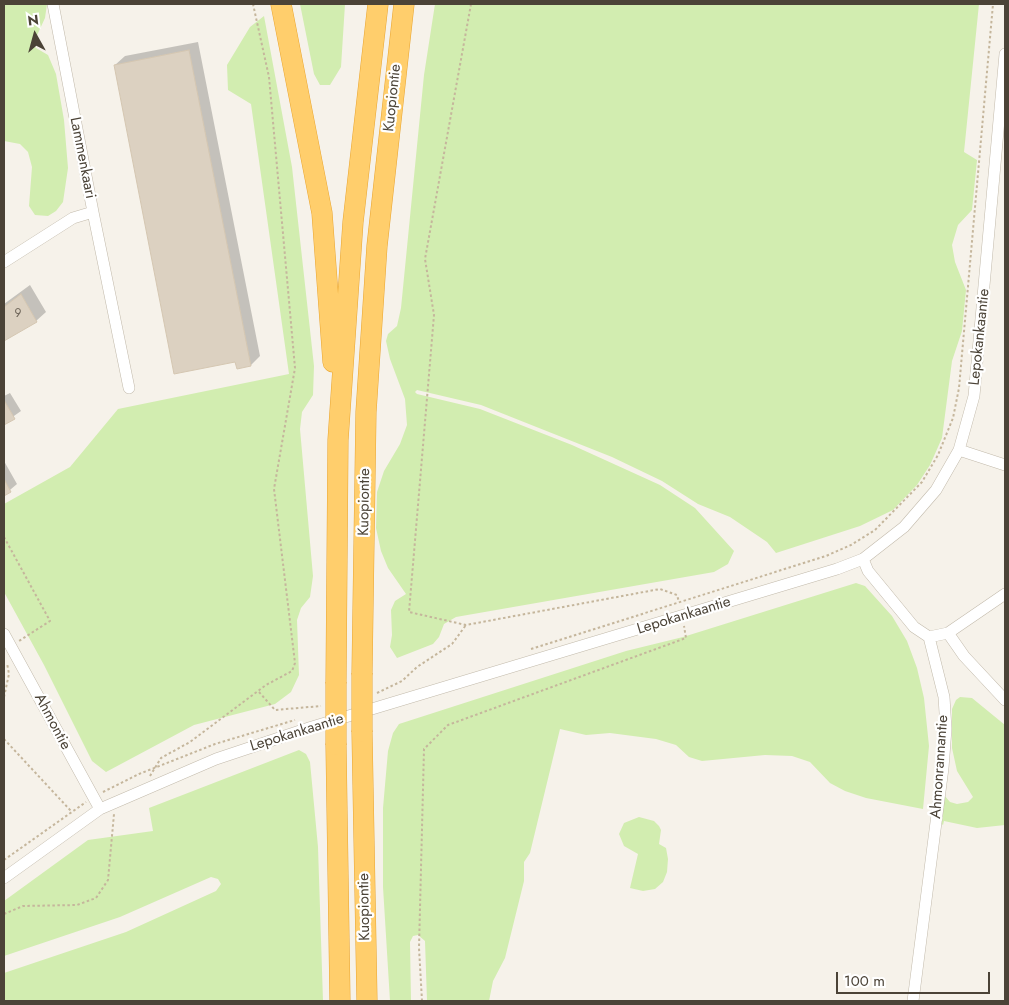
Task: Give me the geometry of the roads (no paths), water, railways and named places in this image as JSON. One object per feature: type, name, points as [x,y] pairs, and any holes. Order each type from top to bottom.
[{"type":"highway","points":[[281,4],[322,213],[338,440]]},
{"type":"highway","name":"Kuopiontie","points":[[340,1001],[336,745],[338,440],[353,222],[378,4]]},
{"type":"highway","name":"Kuopiontie","points":[[368,1001],[362,732],[366,412],[378,246],[401,25],[405,4]]},
{"type":"street","name":"Lammenkaari","points":[[4,262],[73,218],[93,212],[53,4]]},
{"type":"street","name":"Lepokankaantie","points":[[4,878],[100,809],[216,759],[312,728],[682,617],[863,559],[904,527],[936,490],[959,450],[974,396],[979,360],[1005,54]]},
{"type":"street","points":[[93,212],[129,388]]},
{"type":"street","points":[[959,450],[1005,465]]},
{"type":"street","points":[[863,559],[868,571],[914,627],[928,637],[948,633],[1005,594]]},
{"type":"street","points":[[948,633],[964,656],[1005,700]]},
{"type":"street","name":"Ahmontie","points":[[4,634],[7,654],[100,809]]},
{"type":"street","name":"Ahmonrannantie","points":[[913,1001],[943,768],[946,729],[944,697],[928,637]]}]
